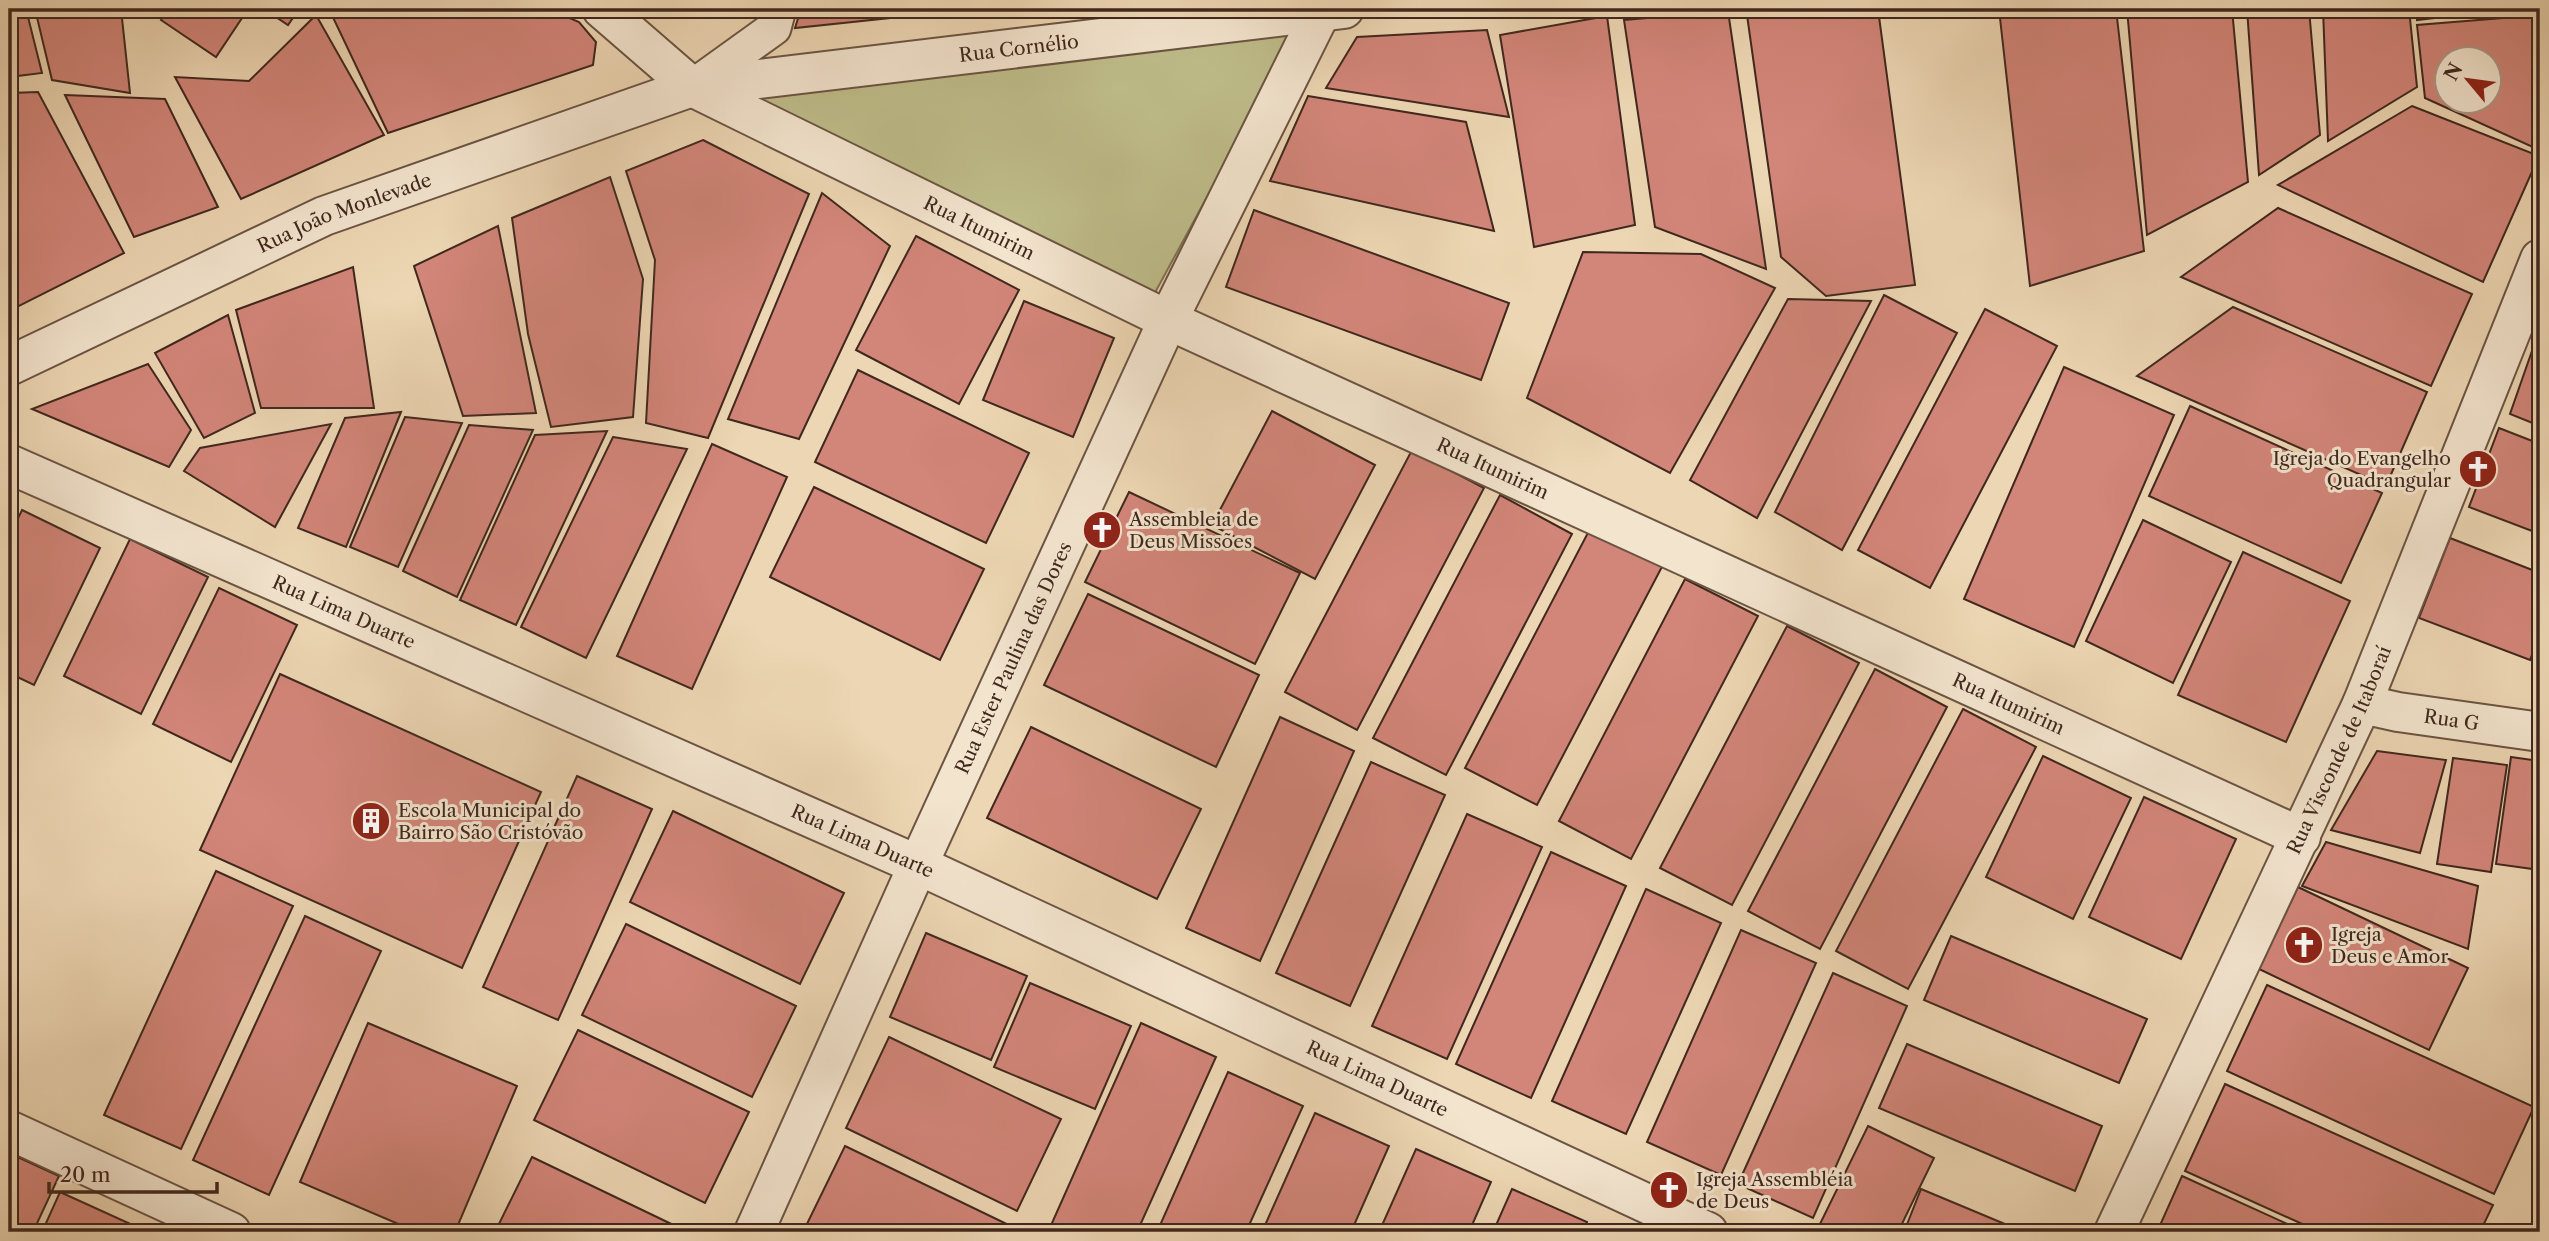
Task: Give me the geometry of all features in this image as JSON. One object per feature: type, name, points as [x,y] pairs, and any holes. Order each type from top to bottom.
[{"type":"street","name":"Rua Itumirim","points":[[602,9],[692,87],[1168,320],[2301,837]]},
{"type":"street","name":"Rua Cornélio","points":[[692,87],[1332,10]]},
{"type":"street","name":"Rua Ester Paulina das Dores","points":[[754,1232],[918,864],[1168,320],[1332,10]]},
{"type":"street","name":"Rua João Monlevade","points":[[9,366],[324,216],[692,87]]},
{"type":"street","name":"Rua Visconde de Itaboraí","points":[[2114,1232],[2362,704],[2540,259]]},
{"type":"street","name":"Rua Lima Duarte","points":[[9,464],[918,864],[1708,1232]]},
{"type":"street","name":"Rua G","points":[[2362,704],[2398,712],[2540,732]]},
{"type":"street","points":[[9,1130],[231,1232]]},
{"type":"lane","points":[[692,87],[774,29],[779,9]]},
{"type":"shaded area","points":[[1300,26],[1151,300],[739,99]]},
{"type":"building","points":[[9,9],[26,9],[42,73],[9,77]]},
{"type":"building","points":[[35,9],[121,9],[130,93],[52,80]]},
{"type":"building","points":[[168,9],[248,9],[216,57],[161,20]]},
{"type":"building","points":[[264,9],[299,9],[288,25]]},
{"type":"building","points":[[329,9],[548,9],[579,22],[596,42],[593,65],[388,133]]},
{"type":"building","points":[[801,9],[976,9],[795,28]]},
{"type":"building","points":[[1784,9],[1878,9],[1915,285],[1826,296],[1781,257],[1747,15]]},
{"type":"building","points":[[1999,9],[2116,9],[2144,251],[2030,286]]},
{"type":"building","points":[[2127,9],[2232,9],[2248,182],[2147,235]]},
{"type":"building","points":[[2247,9],[2309,9],[2320,135],[2259,175]]},
{"type":"building","points":[[2323,9],[2409,9],[2417,87],[2328,141]]},
{"type":"building","points":[[2417,9],[2510,9],[2417,20]]},
{"type":"building","points":[[1728,11],[1766,269],[1655,227],[1624,20]]},
{"type":"building","points":[[316,15],[384,135],[241,199],[175,77],[249,81]]},
{"type":"building","points":[[2540,15],[2540,142],[2537,149],[2465,116],[2504,116],[2504,46],[2434,46],[2434,102],[2425,98],[2417,25]]},
{"type":"building","points":[[1607,16],[1635,225],[1534,247],[1500,35]]},
{"type":"building","points":[[1487,30],[1509,117],[1326,88],[1357,37]]},
{"type":"building","points":[[38,92],[124,253],[13,309],[9,300],[9,93]]},
{"type":"building","points":[[65,95],[165,99],[218,207],[134,237]]},
{"type":"building","points":[[1308,96],[1466,122],[1494,231],[1270,181]]},
{"type":"building","points":[[2412,106],[2539,156],[2483,282],[2278,185]]},
{"type":"building","points":[[703,140],[809,194],[708,438],[646,423],[655,260],[626,171]]},
{"type":"building","points":[[610,177],[643,279],[633,417],[551,427],[528,334],[512,218]]},
{"type":"building","points":[[822,193],[890,246],[799,439],[728,419]]},
{"type":"building","points":[[2278,208],[2472,294],[2431,386],[2181,277]]},
{"type":"building","points":[[1254,210],[1509,303],[1481,380],[1226,287]]},
{"type":"building","points":[[498,226],[536,413],[463,416],[414,266]]},
{"type":"building","points":[[916,236],[1019,290],[959,404],[856,350]]},
{"type":"building","points":[[1583,252],[1701,254],[1775,288],[1670,473],[1527,398]]},
{"type":"building","points":[[353,267],[374,408],[261,408],[236,310]]},
{"type":"building","points":[[1884,295],[1957,333],[1842,550],[1775,512]]},
{"type":"building","points":[[1788,299],[1871,301],[1757,518],[1690,480]]},
{"type":"building","points":[[1024,301],[1114,338],[1073,437],[983,400]]},
{"type":"building","points":[[2233,307],[2427,392],[2386,486],[2137,376]]},
{"type":"building","points":[[1985,309],[2057,346],[1930,588],[1858,550]]},
{"type":"building","points":[[228,315],[255,413],[204,438],[155,353]]},
{"type":"building","points":[[2540,328],[2540,426],[2510,414]]},
{"type":"building","points":[[148,364],[191,430],[169,467],[32,409]]},
{"type":"building","points":[[2064,367],[2174,415],[2074,647],[1964,599]]},
{"type":"building","points":[[858,370],[1029,453],[986,543],[815,462]]},
{"type":"building","points":[[2190,406],[2382,493],[2341,583],[2149,496]]},
{"type":"building","points":[[1272,411],[1375,465],[1315,579],[1212,525]]},
{"type":"building","points":[[401,412],[346,547],[298,528],[345,418]]},
{"type":"building","points":[[405,417],[462,423],[398,567],[350,547]]},
{"type":"building","points":[[331,424],[275,527],[184,471],[200,448]]},
{"type":"building","points":[[469,425],[533,430],[457,597],[403,571]]},
{"type":"building","points":[[2499,428],[2540,444],[2540,534],[2469,507]]},
{"type":"building","points":[[607,431],[516,625],[460,600],[535,435]]},
{"type":"building","points":[[613,437],[687,449],[586,658],[521,627]]},
{"type":"building","points":[[712,444],[787,477],[692,689],[617,656]]},
{"type":"building","points":[[1412,450],[1484,488],[1357,730],[1285,692]]},
{"type":"building","points":[[814,487],[984,569],[940,660],[770,577]]},
{"type":"building","points":[[1129,492],[1300,573],[1255,664],[1085,582]]},
{"type":"building","points":[[1500,495],[1572,534],[1446,775],[1373,738]]},
{"type":"building","points":[[22,510],[100,548],[34,685],[9,673],[9,537]]},
{"type":"building","points":[[2143,520],[2231,562],[2173,683],[2086,641]]},
{"type":"building","points":[[1592,525],[1664,563],[1537,805],[1465,768]]},
{"type":"building","points":[[2450,538],[2540,573],[2540,634],[2530,660],[2419,618]]},
{"type":"building","points":[[130,539],[208,577],[141,714],[64,676]]},
{"type":"building","points":[[2243,552],[2350,601],[2286,742],[2178,695]]},
{"type":"building","points":[[1685,579],[1758,616],[1631,859],[1559,821]]},
{"type":"building","points":[[219,588],[297,625],[231,762],[153,724]]},
{"type":"building","points":[[1088,594],[1259,675],[1216,767],[1044,685]]},
{"type":"building","points":[[1787,626],[1859,663],[1732,905],[1660,868]]},
{"type":"building","points":[[1875,669],[1947,707],[1820,949],[1748,911]]},
{"type":"building","name":"Escola Municipal do Bairro São Cristóvão","points":[[280,674],[541,792],[462,968],[200,850]]},
{"type":"building","points":[[1963,709],[2036,747],[1908,989],[1836,951]]},
{"type":"building","points":[[1280,717],[1354,751],[1260,961],[1186,928]]},
{"type":"building","points":[[1031,727],[1201,809],[1157,899],[987,818]]},
{"type":"building","points":[[2377,751],[2446,760],[2420,853],[2331,830]]},
{"type":"building","points":[[2043,756],[2131,798],[2073,919],[1986,877]]},
{"type":"building","points":[[2511,757],[2540,761],[2540,870],[2496,864]]},
{"type":"building","points":[[2453,758],[2507,765],[2491,872],[2437,864]]},
{"type":"building","points":[[1371,762],[1445,795],[1350,1006],[1276,973]]},
{"type":"building","points":[[577,776],[652,809],[558,1020],[483,987]]},
{"type":"building","points":[[2144,797],[2236,839],[2181,959],[2089,917]]},
{"type":"building","points":[[673,811],[844,893],[800,984],[630,902]]},
{"type":"building","points":[[1467,814],[1542,847],[1447,1059],[1372,1026]]},
{"type":"building","points":[[2326,842],[2478,886],[2468,949],[2302,886]]},
{"type":"building","points":[[1551,852],[1626,886],[1531,1098],[1456,1064]]},
{"type":"building","points":[[216,871],[293,906],[181,1149],[104,1115]]},
{"type":"building","points":[[2298,887],[2468,968],[2429,1050],[2259,969]]},
{"type":"building","points":[[1646,889],[1721,923],[1626,1134],[1552,1101]]},
{"type":"building","points":[[305,916],[381,951],[269,1195],[193,1160]]},
{"type":"building","points":[[626,924],[796,1006],[752,1097],[582,1015]]},
{"type":"building","points":[[1741,930],[1816,963],[1721,1175],[1647,1142]]},
{"type":"building","points":[[926,933],[1027,976],[991,1060],[890,1017]]},
{"type":"building","points":[[1951,936],[2147,1019],[2119,1083],[1924,1000]]},
{"type":"building","points":[[1833,973],[1907,1006],[1813,1218],[1738,1184]]},
{"type":"building","points":[[1030,983],[1131,1026],[1095,1109],[994,1067]]},
{"type":"building","points":[[2267,985],[2534,1107],[2494,1194],[2227,1071]]},
{"type":"building","points":[[368,1023],[517,1086],[455,1232],[417,1232],[300,1182]]},
{"type":"building","points":[[1141,1023],[1216,1057],[1137,1232],[1048,1232]]},
{"type":"building","points":[[578,1030],[749,1112],[705,1203],[534,1120]]},
{"type":"building","points":[[889,1037],[1061,1119],[1017,1211],[846,1128]]},
{"type":"building","points":[[1907,1044],[2102,1126],[2075,1191],[1879,1108]]},
{"type":"building","points":[[1228,1072],[1303,1106],[1246,1232],[1157,1232]]},
{"type":"building","points":[[2225,1084],[2493,1205],[2480,1232],[2320,1232],[2185,1171]]},
{"type":"building","points":[[1315,1113],[1389,1146],[1351,1232],[1262,1232]]},
{"type":"building","points":[[1868,1126],[1934,1158],[1898,1232],[1826,1232],[1818,1228]]},
{"type":"building","points":[[845,1146],[1015,1228],[1013,1232],[803,1232]]},
{"type":"building","points":[[1416,1149],[1491,1182],[1469,1232],[1379,1232]]},
{"type":"building","points":[[9,1153],[59,1176],[33,1232],[9,1232]]},
{"type":"building","points":[[532,1157],[688,1232],[495,1232]]},
{"type":"building","points":[[2182,1176],[2305,1232],[2157,1232]]},
{"type":"building","points":[[1512,1189],[1587,1222],[1583,1232],[1493,1232]]},
{"type":"building","points":[[1921,1189],[2024,1232],[1904,1232]]},
{"type":"building","points":[[60,1192],[137,1227],[134,1232],[42,1232]]},
{"type":"place","name":"Igreja do Evangelho Quadrangular","points":[[2478,469]]},
{"type":"place","name":"Assembleia de Deus Missões","points":[[1102,530]]},
{"type":"place","name":"Escola Municipal do Bairro São Cristóvão","points":[[371,821]]},
{"type":"place","name":"Igreja Deus e Amor","points":[[2304,945]]},
{"type":"place","name":"Igreja Assembléia de Deus","points":[[1669,1190]]}]
